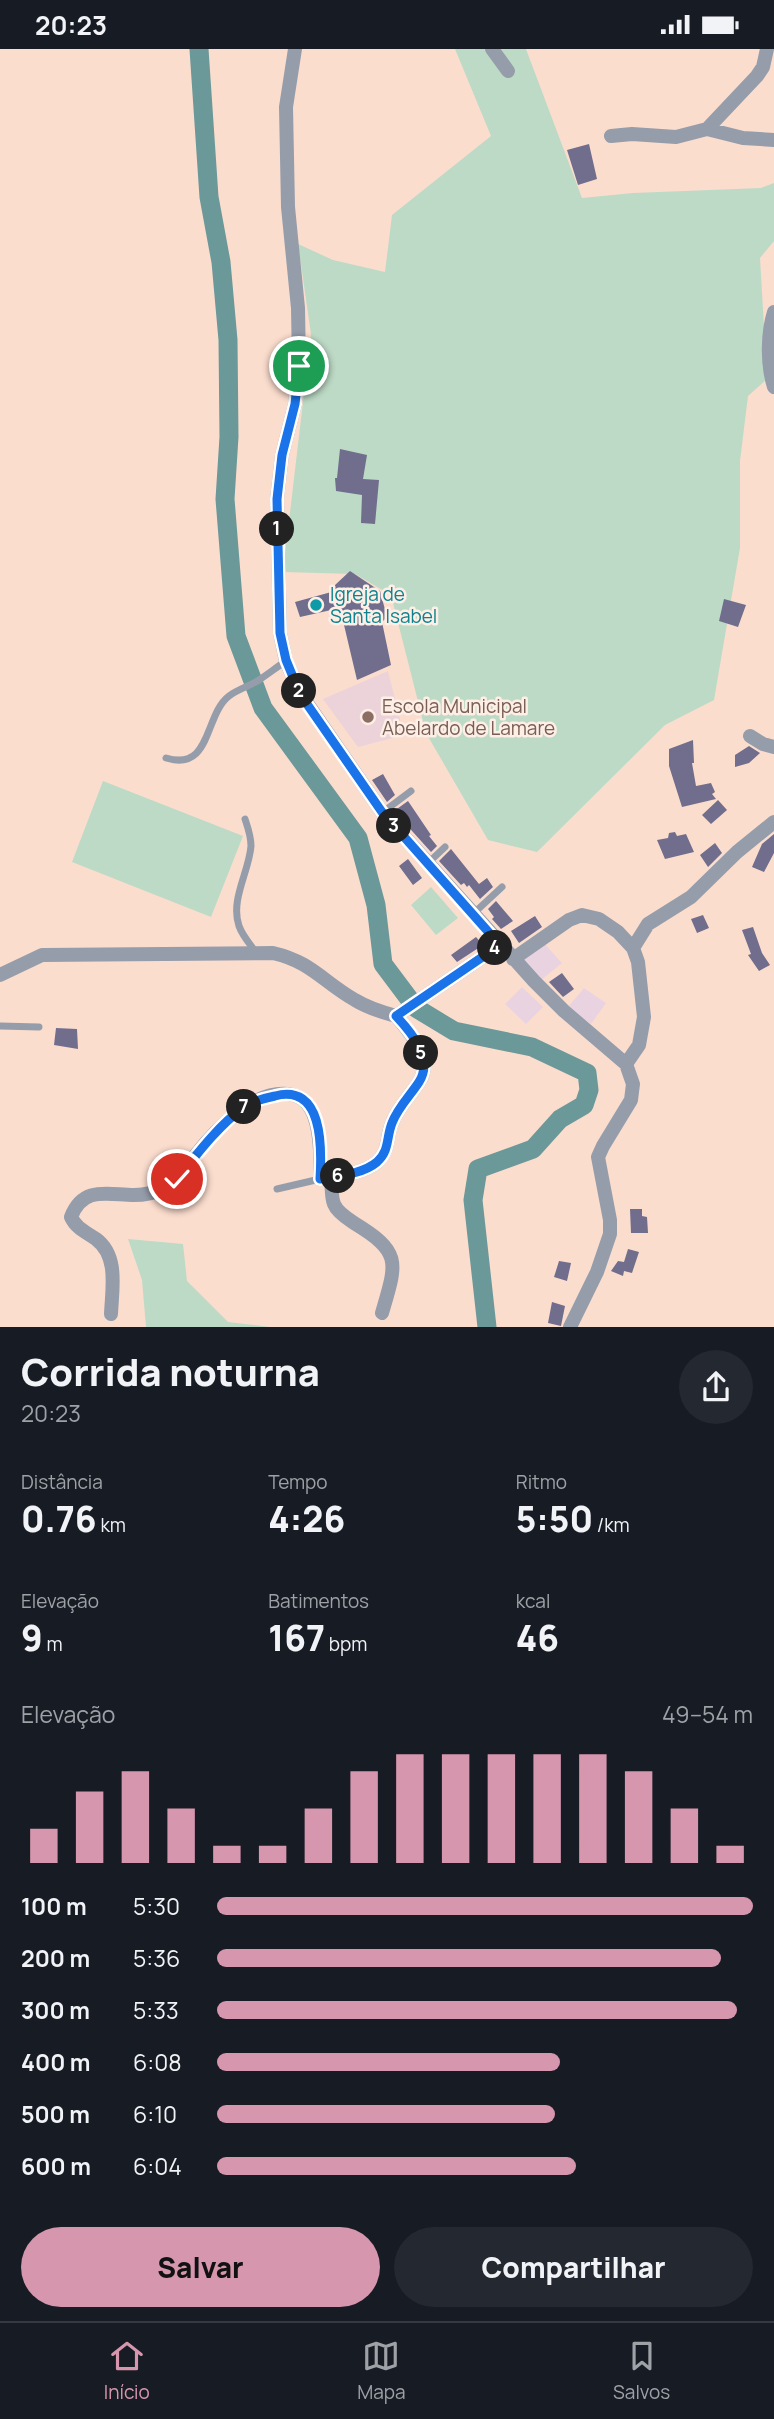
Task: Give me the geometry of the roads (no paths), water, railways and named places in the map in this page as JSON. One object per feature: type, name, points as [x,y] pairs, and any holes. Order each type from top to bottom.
[{"type":"street","points":[[295,49],[286,107],[288,207],[298,308],[299,366],[295,404],[282,455],[277,499],[280,633],[286,660],[300,694],[382,812],[513,959],[564,1011],[626,1064],[633,1084],[631,1100],[598,1157],[610,1220],[610,1234],[597,1272],[570,1327]]},
{"type":"street","points":[[492,49],[508,71]]},
{"type":"street","points":[[708,129],[757,76],[763,67],[767,49]]},
{"type":"street","points":[[611,137],[632,134],[676,137],[708,129],[743,138],[774,140]]},
{"type":"street","points":[[774,312],[769,358],[774,387]]},
{"type":"street","points":[[750,736],[774,747]]},
{"type":"street","points":[[633,948],[648,925],[691,897],[737,852],[774,822]]},
{"type":"street","points":[[513,959],[569,920],[582,915],[599,919],[618,932],[633,948],[638,962],[644,1017],[639,1045],[626,1064]]},
{"type":"street","points":[[0,975],[42,955],[274,953],[294,958],[352,999],[372,1009],[400,1013],[500,945]]},
{"type":"street","points":[[326,1178],[376,1164],[387,1151],[391,1124],[405,1098],[420,1081],[425,1069],[423,1056],[400,1013]]},
{"type":"street","points":[[111,1314],[113,1271],[110,1255],[99,1242],[75,1225],[71,1217],[75,1207],[83,1199],[104,1191],[136,1195],[166,1187],[177,1179],[197,1154],[246,1106],[285,1093],[302,1097],[312,1106],[334,1205],[346,1218],[385,1244],[392,1255],[393,1269],[382,1313]]},
{"type":"lane","points":[[166,758],[175,761],[185,759],[202,749],[214,718],[229,696],[261,679],[286,660]]},
{"type":"lane","points":[[382,812],[411,791]]},
{"type":"lane","points":[[245,819],[251,837],[251,848],[240,888],[238,924],[258,954]]},
{"type":"lane","points":[[428,864],[445,847]]},
{"type":"lane","points":[[473,914],[502,887]]},
{"type":"lane","points":[[0,1026],[39,1027]]},
{"type":"lane","points":[[277,1189],[326,1178]]},
{"type":"waterway","points":[[199,49],[209,197],[221,262],[228,340],[229,437],[225,499],[236,636],[263,708],[358,838],[376,905],[383,964],[416,1008],[454,1031],[532,1047],[587,1073],[589,1090],[584,1105],[560,1119],[533,1149],[478,1169],[473,1200],[487,1327]]},
{"type":"place","name":"Igreja de Santa Isabel","points":[[316,605]]},
{"type":"place","name":"Escola Municipal Abelardo de Lamare","points":[[368,717]]}]
